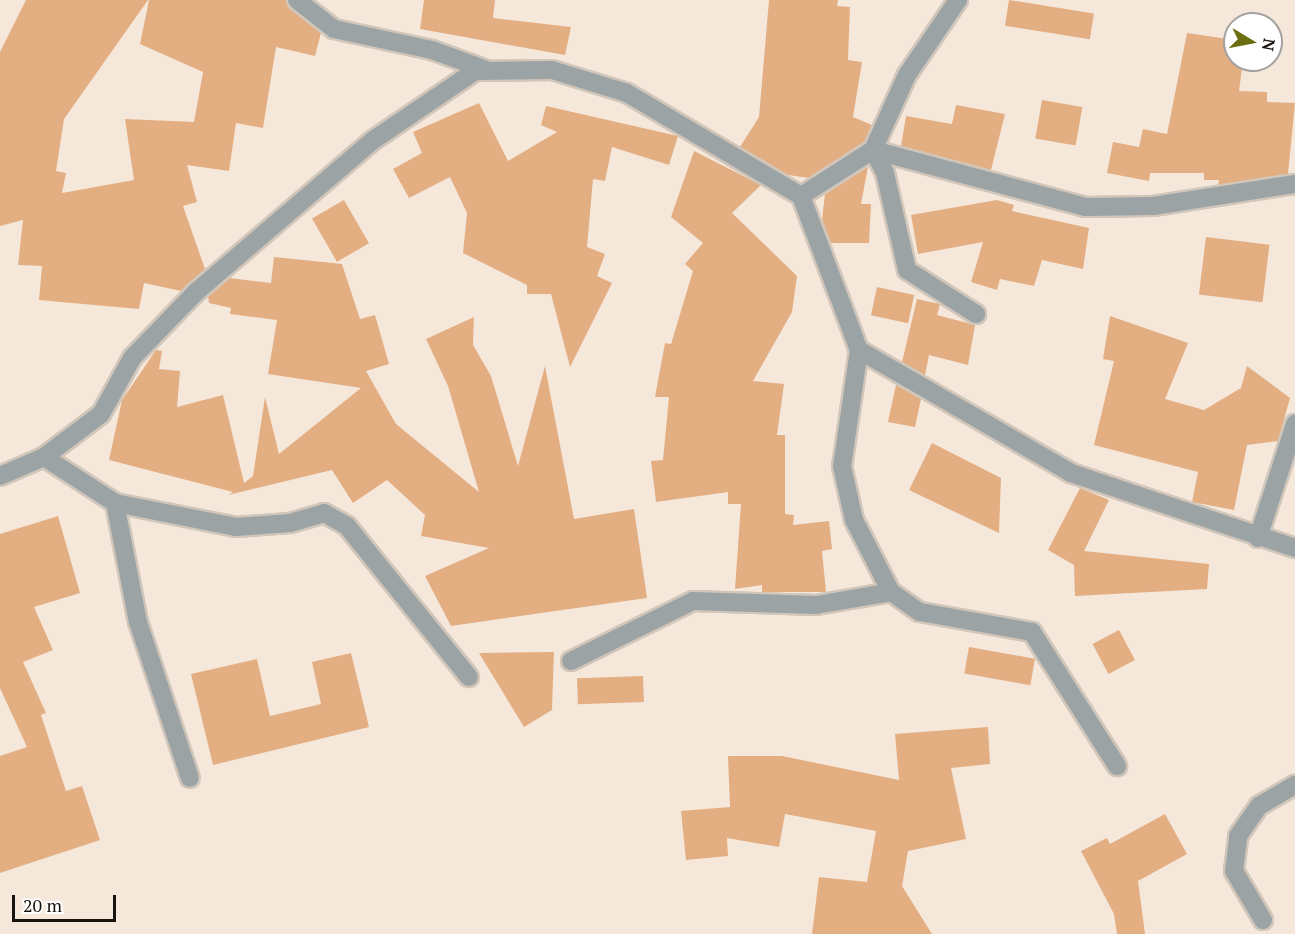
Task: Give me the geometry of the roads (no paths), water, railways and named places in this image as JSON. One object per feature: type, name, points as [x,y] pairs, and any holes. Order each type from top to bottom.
[{"type":"street","points":[[297,0],[334,29],[432,50],[484,69],[552,70],[627,93],[801,196],[859,350],[842,466],[854,520],[891,592],[920,612],[1032,632],[1118,766]]},
{"type":"street","points":[[801,196],[873,150],[907,75],[958,0]]},
{"type":"street","points":[[0,476],[44,457],[101,414],[132,358],[196,292],[372,141],[484,69]]},
{"type":"street","points":[[873,150],[1086,207],[1153,206],[1295,183]]},
{"type":"street","points":[[873,150],[885,173],[907,270],[976,314]]},
{"type":"street","points":[[859,350],[1071,473],[1258,538],[1295,548]]},
{"type":"street","points":[[1258,538],[1295,424]]},
{"type":"street","points":[[44,457],[115,503],[236,527],[290,523],[324,513],[347,526],[469,677]]},
{"type":"street","points":[[115,503],[138,622],[190,778]]},
{"type":"street","points":[[571,661],[693,601],[816,605],[891,592]]},
{"type":"street","points":[[1263,920],[1234,871],[1238,836],[1259,806],[1295,785]]}]
